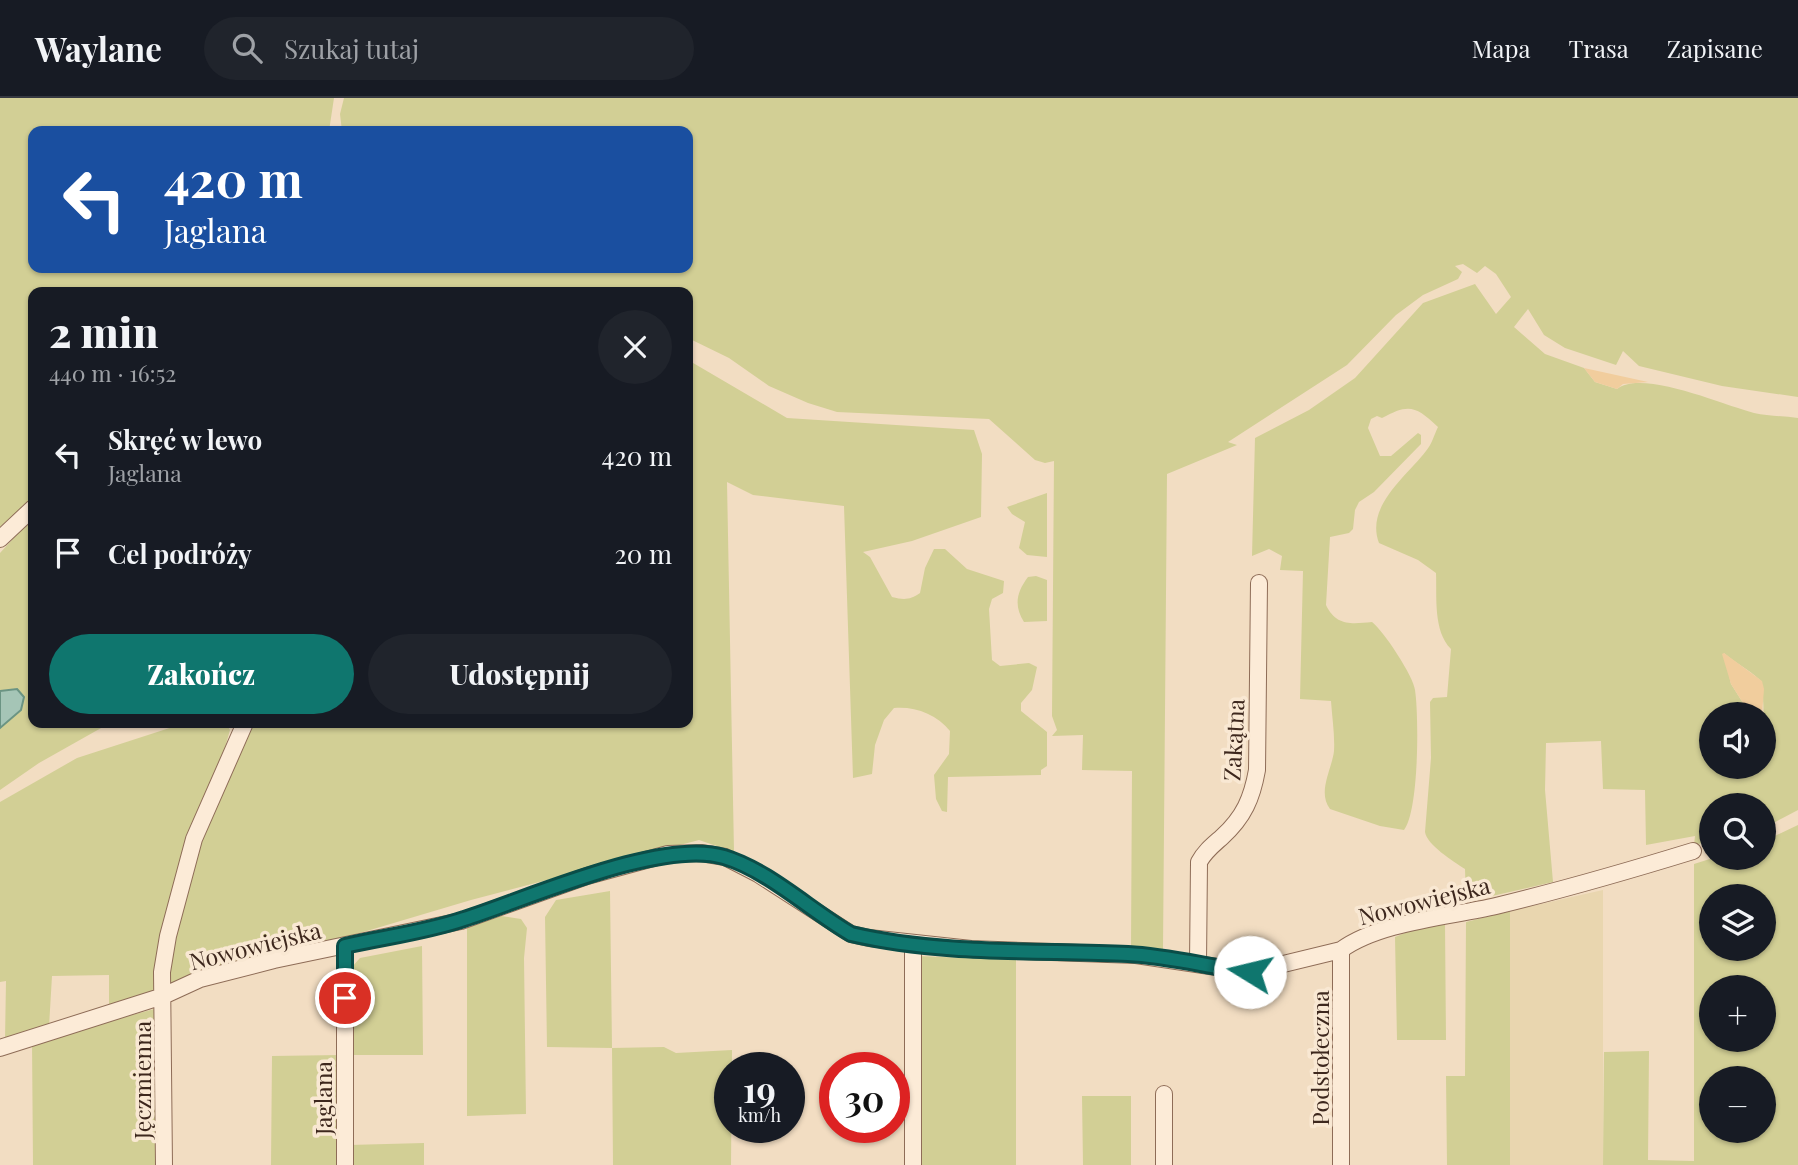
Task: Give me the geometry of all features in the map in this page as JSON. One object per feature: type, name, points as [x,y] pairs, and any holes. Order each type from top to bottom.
[{"type":"street","points":[[0,539],[28,513]]},
{"type":"street","name":"Zakątna","points":[[1198,963],[1199,862],[1208,849],[1242,818],[1253,794],[1257,769],[1259,583]]},
{"type":"street","name":"Jęczmienna","points":[[164,1165],[162,972],[167,936],[194,839],[243,728]]},
{"type":"street","name":"Nowowiejska","points":[[0,1048],[163,996],[200,979],[461,920],[587,876],[668,855],[701,853],[725,857],[758,874],[851,934],[996,951],[1129,954],[1257,972],[1341,950],[1353,941],[1378,932],[1496,906],[1693,851]]},
{"type":"street","points":[[913,943],[913,1165]]},
{"type":"street","name":"Jaglana","points":[[345,946],[345,1165]]},
{"type":"street","name":"Podstołeczna","points":[[1341,950],[1342,1165]]},
{"type":"street","points":[[1164,1094],[1164,1165]]},
{"type":"shaded area","points":[[0,98],[334,98],[330,126],[28,126],[28,273],[693,273],[693,126],[341,126],[340,114],[344,98],[1798,98],[1798,397],[1722,386],[1639,366],[1623,351],[1616,365],[1565,348],[1544,335],[1528,309],[1514,327],[1545,354],[1584,368],[1595,382],[1617,389],[1629,384],[1663,386],[1754,413],[1798,418],[1798,810],[1776,822],[1776,793],[1699,793],[1699,844],[1694,845],[1695,836],[1646,845],[1645,790],[1603,789],[1601,741],[1546,743],[1545,790],[1553,882],[1466,902],[1465,869],[1435,847],[1425,832],[1431,758],[1430,702],[1433,698],[1447,697],[1451,649],[1445,642],[1439,623],[1436,573],[1418,560],[1379,543],[1376,529],[1378,517],[1390,492],[1428,448],[1438,427],[1412,409],[1399,410],[1382,418],[1377,416],[1371,419],[1368,428],[1380,456],[1391,456],[1418,433],[1421,435],[1421,444],[1374,492],[1359,502],[1355,510],[1353,529],[1349,533],[1330,537],[1326,605],[1339,620],[1351,623],[1372,622],[1404,665],[1413,684],[1417,741],[1413,804],[1404,830],[1380,826],[1330,809],[1326,802],[1325,788],[1334,751],[1331,701],[1300,699],[1303,571],[1280,570],[1282,556],[1269,549],[1252,556],[1255,438],[1309,410],[1355,378],[1423,303],[1475,284],[1496,314],[1511,297],[1496,274],[1485,266],[1477,273],[1463,264],[1455,266],[1462,272],[1458,279],[1423,295],[1396,315],[1347,365],[1228,442],[1237,445],[1167,474],[1163,949],[1131,947],[1132,771],[1082,770],[1083,735],[1052,736],[1057,730],[1052,716],[1054,461],[1045,463],[1035,460],[989,419],[837,412],[769,386],[729,358],[693,340],[693,287],[28,287],[28,504],[0,527]]},
{"type":"shaded area","points":[[693,363],[787,418],[974,430],[982,454],[981,517],[912,541],[863,552],[870,557],[892,597],[896,598],[910,598],[920,593],[925,568],[934,549],[945,549],[967,569],[1004,581],[1003,593],[992,599],[989,609],[992,660],[1000,666],[1029,663],[1037,667],[1032,690],[1021,703],[1021,711],[1047,732],[1047,766],[1041,770],[1041,775],[948,777],[947,812],[942,811],[936,799],[934,775],[949,754],[950,731],[932,716],[917,710],[894,708],[884,720],[875,745],[872,774],[853,778],[844,506],[753,495],[727,482],[734,852],[699,840],[471,900],[350,936],[280,949],[169,986],[167,959],[202,835],[250,728],[693,728]]},
{"type":"shaded area","points":[[1047,493],[1047,557],[1027,555],[1019,548],[1025,522],[1012,514],[1007,507]]},
{"type":"shaded area","points":[[28,522],[28,728],[101,728],[39,763],[0,790],[0,728],[21,710],[17,689],[0,691],[0,553]]},
{"type":"shaded area","points":[[1036,576],[1047,580],[1047,621],[1024,622],[1018,605],[1019,594],[1028,577]]},
{"type":"shaded area","points":[[17,689],[24,697],[21,710],[0,728],[0,691]]},
{"type":"shaded area","points":[[170,728],[230,730],[155,992],[109,1007],[109,975],[52,976],[49,1027],[5,1040],[6,981],[0,982],[0,802],[77,758]]},
{"type":"shaded area","points":[[1798,825],[1798,1165],[1603,1165],[1604,1052],[1649,1051],[1648,1160],[1694,1161],[1694,864],[1699,862],[1699,870],[1776,870],[1776,835]]},
{"type":"shaded area","points":[[1603,890],[1603,1165],[1510,1165],[1510,911]]},
{"type":"shaded area","points":[[610,891],[612,1048],[547,1047],[545,917],[556,900]]},
{"type":"shaded area","points":[[1510,911],[1510,1165],[1447,1165],[1446,1076],[1465,1076],[1466,922]]},
{"type":"shaded area","points":[[501,916],[521,919],[527,928],[524,958],[526,1114],[467,1116],[467,927]]},
{"type":"shaded area","points":[[1445,924],[1446,1040],[1397,1040],[1395,937],[1425,925]]},
{"type":"shaded area","points":[[422,946],[423,1055],[350,1055],[351,968],[360,958]]},
{"type":"shaded area","points":[[918,956],[1016,960],[1016,1165],[918,1165]]},
{"type":"shaded area","points":[[158,1008],[158,1165],[33,1165],[32,1042]]},
{"type":"shaded area","points":[[664,1047],[676,1053],[732,1050],[714,1052],[714,1143],[731,1143],[731,1165],[613,1165],[612,1048]]},
{"type":"shaded area","points":[[341,1055],[341,1165],[271,1165],[272,1056]]},
{"type":"shaded area","points":[[1082,1096],[1131,1096],[1131,1165],[1083,1165]]},
{"type":"shaded area","points":[[424,1143],[424,1165],[349,1165],[349,1145]]},
{"type":"sand","points":[[1584,368],[1648,382],[1623,384],[1617,389],[1595,382]]},
{"type":"sand","points":[[1722,654],[1762,681],[1763,702],[1742,702],[1731,684]]},
{"type":"route","points":[[345,998],[345,946],[461,920],[587,876],[668,855],[701,853],[725,857],[746,867],[851,934],[869,938],[971,949],[1136,955],[1250,972]]}]
